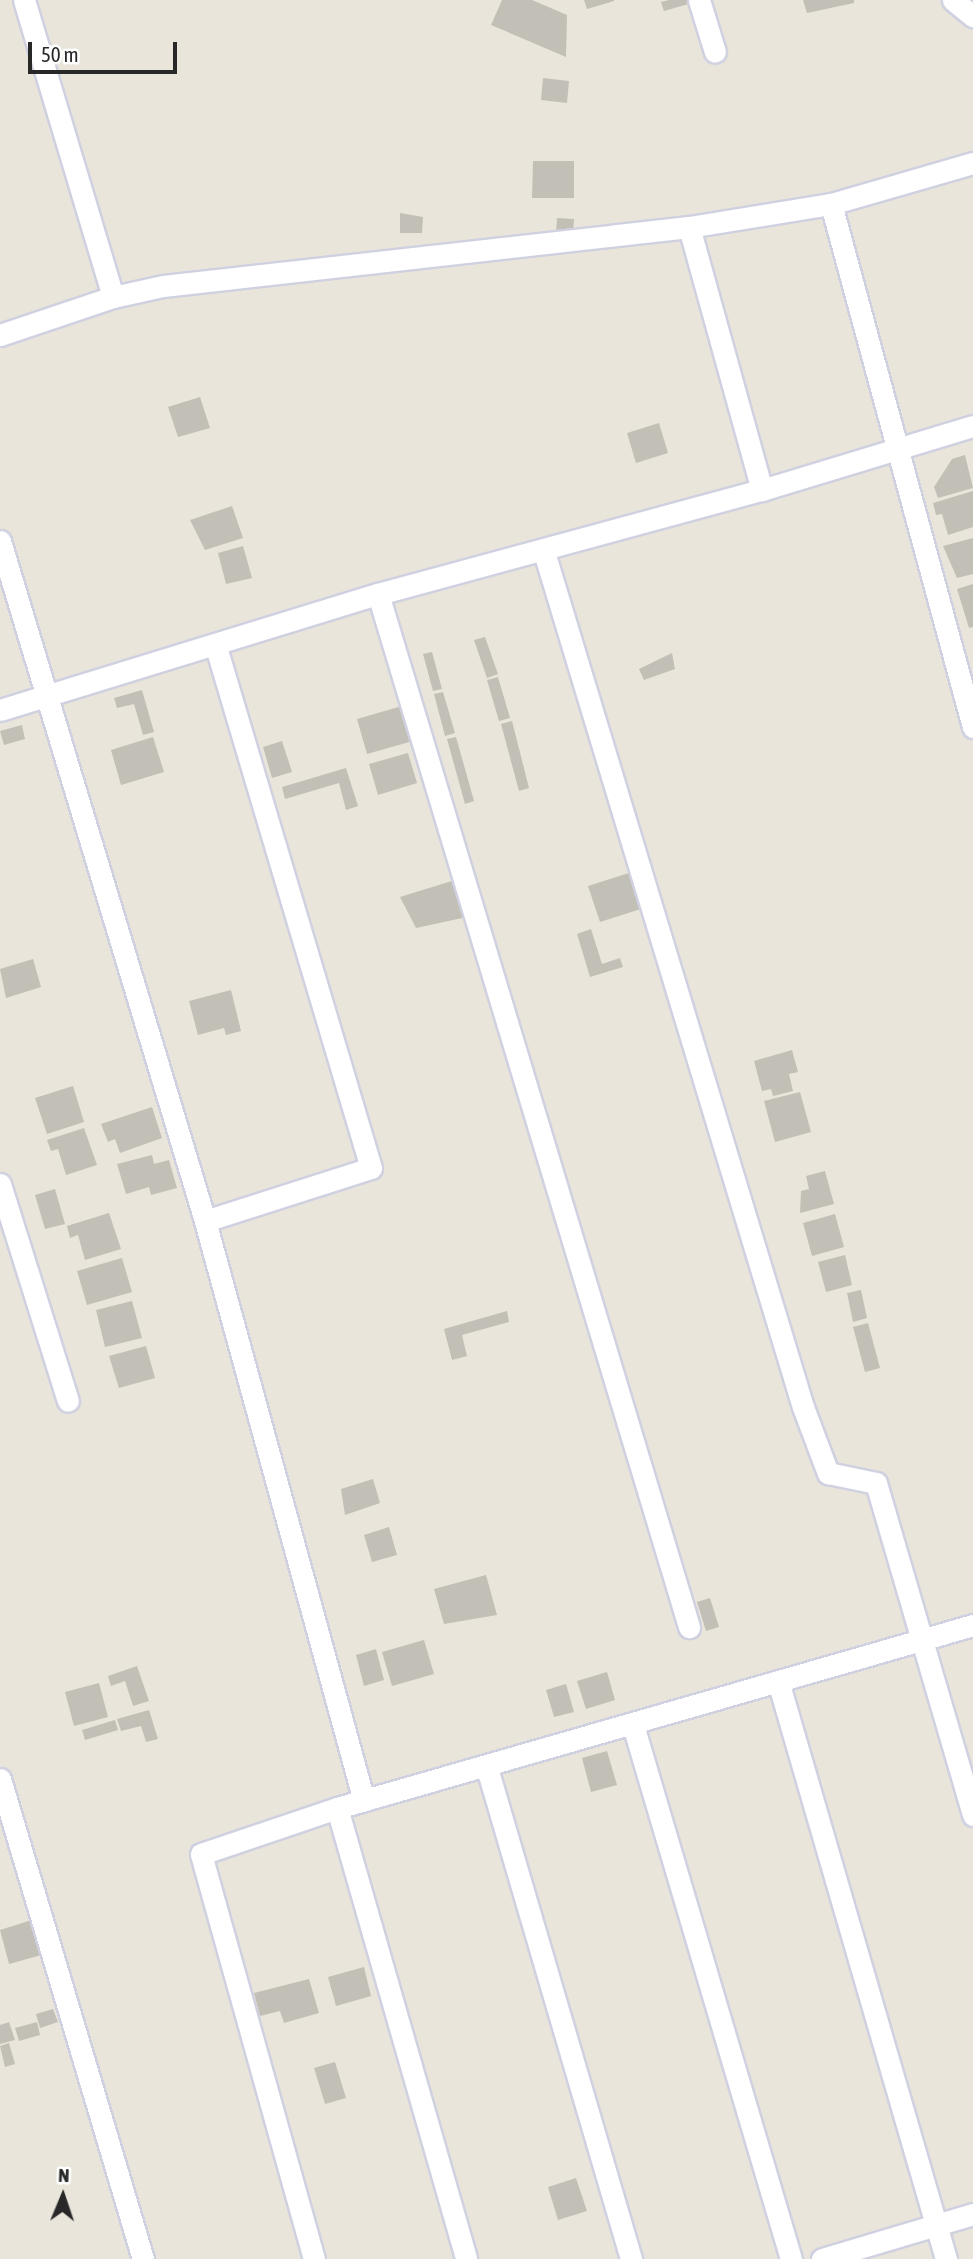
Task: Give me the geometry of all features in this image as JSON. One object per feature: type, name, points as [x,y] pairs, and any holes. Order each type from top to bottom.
[{"type":"street","points":[[24,0],[113,297]]},
{"type":"street","points":[[699,0],[715,52]]},
{"type":"street","points":[[953,0],[973,16]]},
{"type":"street","points":[[0,335],[113,297],[163,286],[689,227],[831,204],[973,163]]},
{"type":"street","points":[[831,204],[973,727]]},
{"type":"street","points":[[689,227],[762,490]]},
{"type":"street","points":[[0,710],[216,646],[378,594],[544,552],[896,451],[973,426]]},
{"type":"street","points":[[0,541],[205,1221],[364,1801]]},
{"type":"street","points":[[544,552],[803,1407],[828,1474],[876,1483],[973,1815]]},
{"type":"street","points":[[378,594],[689,1627]]},
{"type":"street","points":[[205,1221],[371,1168],[216,646]]},
{"type":"street","points":[[0,1184],[68,1401]]},
{"type":"street","points":[[314,2259],[201,1854],[337,1808],[487,1768],[973,1625]]},
{"type":"street","points":[[778,1681],[946,2259]]},
{"type":"street","points":[[634,1725],[791,2259]]},
{"type":"street","points":[[487,1768],[631,2259]]},
{"type":"street","points":[[0,1779],[144,2259]]},
{"type":"street","points":[[337,1808],[466,2259]]},
{"type":"street","points":[[822,2259],[973,2214]]},
{"type":"building","points":[[502,0],[532,0],[567,15],[566,57],[491,25]]},
{"type":"building","points":[[584,0],[614,0],[614,1],[587,9]]},
{"type":"building","points":[[691,0],[692,3],[664,11],[661,2]]},
{"type":"building","points":[[803,0],[854,0],[854,3],[807,13]]},
{"type":"building","points":[[543,78],[569,81],[567,103],[541,100]]},
{"type":"building","points":[[533,161],[574,161],[574,198],[532,198]]},
{"type":"building","points":[[400,213],[423,217],[422,233],[400,233]]},
{"type":"building","points":[[557,218],[574,219],[573,234],[556,233]]},
{"type":"building","points":[[200,397],[210,428],[178,437],[168,407]]},
{"type":"building","points":[[659,423],[668,453],[636,463],[627,433]]},
{"type":"building","points":[[965,455],[973,488],[938,498],[934,487],[952,459]]},
{"type":"building","points":[[973,491],[973,527],[948,535],[942,514],[936,515],[933,503]]},
{"type":"building","points":[[232,506],[243,538],[205,550],[190,520]]},
{"type":"building","points":[[973,538],[973,574],[957,578],[943,546]]},
{"type":"building","points":[[243,546],[252,578],[226,584],[218,553]]},
{"type":"building","points":[[973,584],[973,627],[969,628],[957,589]]},
{"type":"building","points":[[485,637],[498,674],[487,678],[474,640]]},
{"type":"building","points":[[432,652],[442,689],[433,691],[423,654]]},
{"type":"building","points":[[672,653],[675,669],[644,680],[639,669]]},
{"type":"building","points":[[498,677],[510,718],[499,721],[487,680]]},
{"type":"building","points":[[142,690],[154,732],[143,735],[134,704],[117,708],[114,698]]},
{"type":"building","points":[[443,692],[455,733],[445,736],[434,694]]},
{"type":"building","points":[[402,706],[413,741],[367,754],[357,719]]},
{"type":"building","points":[[512,721],[529,788],[519,791],[501,724]]},
{"type":"building","points":[[22,725],[25,739],[4,745],[0,731]]},
{"type":"building","points":[[153,737],[164,772],[121,785],[111,750]]},
{"type":"building","points":[[456,737],[474,801],[465,804],[447,739]]},
{"type":"building","points":[[282,741],[292,772],[272,778],[263,747]]},
{"type":"building","points":[[408,753],[417,783],[378,795],[369,764]]},
{"type":"building","points":[[346,768],[358,806],[346,810],[339,783],[285,799],[282,787]]},
{"type":"building","points":[[635,871],[647,907],[600,922],[588,886]]},
{"type":"building","points":[[455,880],[467,917],[416,928],[400,897]]},
{"type":"building","points":[[591,929],[602,964],[620,958],[623,967],[590,977],[577,934]]},
{"type":"building","points":[[33,959],[41,987],[6,998],[0,969]]},
{"type":"building","points":[[231,990],[241,1031],[226,1035],[224,1028],[198,1035],[189,1001]]},
{"type":"building","points":[[792,1050],[798,1072],[789,1074],[793,1091],[773,1096],[771,1089],[762,1091],[754,1061]]},
{"type":"building","points":[[73,1086],[84,1122],[47,1134],[35,1098]]},
{"type":"building","points":[[800,1092],[811,1132],[775,1142],[764,1101]]},
{"type":"building","points":[[152,1107],[162,1138],[120,1153],[115,1139],[108,1142],[101,1124]]},
{"type":"building","points":[[84,1128],[97,1165],[66,1175],[58,1149],[51,1151],[47,1140]]},
{"type":"building","points":[[152,1155],[154,1164],[169,1160],[177,1188],[151,1195],[149,1187],[126,1194],[117,1164]]},
{"type":"building","points":[[825,1171],[834,1204],[800,1213],[801,1191],[809,1189],[806,1176]]},
{"type":"building","points":[[55,1189],[65,1224],[45,1229],[35,1195]]},
{"type":"building","points":[[109,1213],[121,1249],[85,1260],[78,1235],[70,1238],[67,1226]]},
{"type":"building","points":[[835,1214],[844,1247],[812,1256],[803,1223]]},
{"type":"building","points":[[845,1255],[852,1285],[826,1292],[818,1262]]},
{"type":"building","points":[[122,1258],[132,1292],[87,1305],[77,1271]]},
{"type":"building","points":[[861,1290],[867,1318],[853,1322],[847,1293]]},
{"type":"building","points":[[132,1301],[142,1338],[105,1347],[96,1310]]},
{"type":"building","points":[[507,1311],[509,1322],[462,1335],[467,1356],[452,1360],[444,1329]]},
{"type":"building","points":[[868,1323],[880,1368],[865,1372],[853,1327]]},
{"type":"building","points":[[146,1346],[155,1378],[119,1388],[109,1356]]},
{"type":"building","points":[[373,1479],[380,1503],[345,1515],[341,1489]]},
{"type":"building","points":[[389,1527],[397,1555],[372,1562],[364,1535]]},
{"type":"building","points":[[486,1575],[497,1615],[444,1624],[434,1589]]},
{"type":"building","points":[[710,1598],[719,1627],[706,1631],[697,1602]]},
{"type":"building","points":[[424,1640],[434,1674],[392,1686],[382,1652]]},
{"type":"building","points":[[376,1649],[384,1680],[364,1686],[356,1655]]},
{"type":"building","points":[[137,1666],[149,1701],[133,1706],[125,1681],[111,1686],[108,1676]]},
{"type":"building","points":[[607,1672],[615,1700],[586,1709],[577,1681]]},
{"type":"building","points":[[99,1683],[108,1717],[74,1726],[65,1692]]},
{"type":"building","points":[[566,1684],[574,1712],[554,1717],[546,1690]]},
{"type":"building","points":[[149,1710],[158,1739],[146,1742],[141,1726],[121,1731],[117,1719]]},
{"type":"building","points":[[115,1720],[118,1730],[85,1740],[82,1730]]},
{"type":"building","points":[[607,1751],[617,1785],[591,1792],[582,1758]]},
{"type":"building","points":[[35,1919],[45,1954],[9,1964],[0,1930]]},
{"type":"building","points":[[364,1967],[371,1996],[336,2006],[328,1977]]},
{"type":"building","points":[[309,1979],[319,2013],[284,2023],[280,2011],[260,2016],[254,1993]]},
{"type":"building","points":[[53,2009],[58,2022],[40,2028],[36,2014]]},
{"type":"building","points":[[9,2022],[15,2040],[0,2044],[0,2025]]},
{"type":"building","points":[[37,2022],[40,2035],[19,2041],[15,2028]]},
{"type":"building","points":[[9,2043],[15,2064],[5,2067],[0,2046]]},
{"type":"building","points":[[335,2062],[346,2098],[325,2104],[314,2068]]},
{"type":"building","points":[[576,2178],[587,2211],[558,2220],[548,2187]]}]
